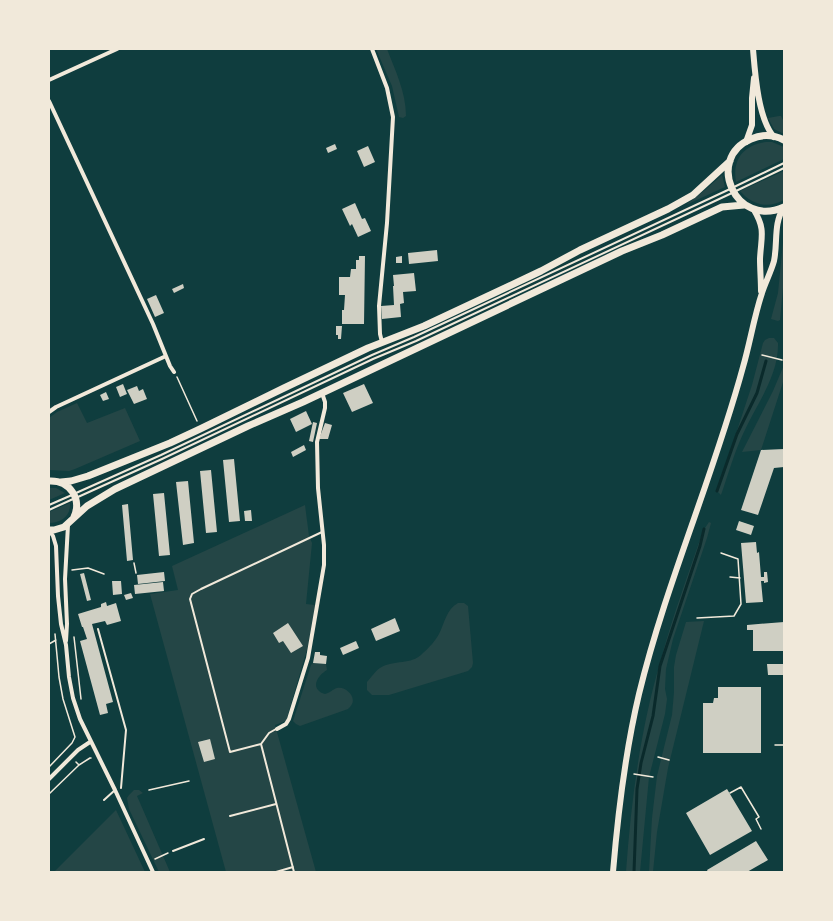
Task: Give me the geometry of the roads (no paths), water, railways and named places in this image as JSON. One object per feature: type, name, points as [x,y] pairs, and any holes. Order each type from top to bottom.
[{"type":"main road","points":[[753,49],[755,71],[764,122],[774,137]]},
{"type":"main road","points":[[746,142],[752,125],[752,98],[755,71]]},
{"type":"main road","points":[[49,481],[71,481],[88,476],[176,440],[382,342],[430,323],[668,209],[693,195],[730,161],[736,151],[746,142],[759,136],[774,137],[784,140]]},
{"type":"main road","points":[[730,161],[728,174],[732,190],[744,205],[754,210],[768,212],[784,207]]},
{"type":"main road","points":[[49,530],[59,529],[70,523],[87,506],[115,489],[241,429],[322,393],[622,251],[662,235],[722,207],[744,205]]},
{"type":"main road","points":[[613,872],[623,777],[639,693],[662,614],[731,410],[761,294],[774,261],[776,226],[779,215],[784,207]]},
{"type":"main road","points":[[754,210],[762,226],[763,236],[760,258],[761,294]]},
{"type":"main road","points":[[61,482],[66,485],[75,496],[76,512],[70,523]]},
{"type":"street","points":[[49,80],[117,49]]},
{"type":"street","points":[[372,49],[387,88],[393,117],[388,210],[379,306],[380,334],[382,342]]},
{"type":"street","points":[[49,101],[150,317],[174,372]]},
{"type":"street","points":[[49,412],[56,407],[166,356]]},
{"type":"street","points":[[277,729],[286,724],[289,719],[308,658],[324,565],[318,488],[317,442],[325,408],[322,393]]},
{"type":"street","points":[[66,646],[67,624],[65,579],[70,523]]},
{"type":"street","points":[[49,530],[53,536],[56,546],[61,624],[66,646],[73,698],[90,742],[115,790],[152,872]]},
{"type":"street","points":[[49,779],[78,750],[90,742]]},
{"type":"lane","points":[[49,505],[75,496],[170,455],[373,359],[416,341],[732,190],[784,163]]},
{"type":"lane","points":[[49,510],[75,496],[372,355],[732,190],[784,168]]},
{"type":"lane","points":[[277,729],[269,733],[261,744],[230,752],[190,599],[192,594],[322,532]]},
{"type":"lane","points":[[98,629],[126,734],[121,788]]},
{"type":"lane","points":[[261,744],[294,872]]},
{"type":"lane","points":[[104,800],[115,790]]},
{"type":"lane","points":[[230,816],[276,804]]},
{"type":"lane","points":[[173,851],[204,840]]},
{"type":"lane","points":[[276,872],[293,867]]},
{"type":"waterway","points":[[717,491],[737,434],[757,393],[766,361]]},
{"type":"waterway","points":[[634,872],[637,789],[641,763],[653,716],[660,666],[700,546],[704,529]]}]
